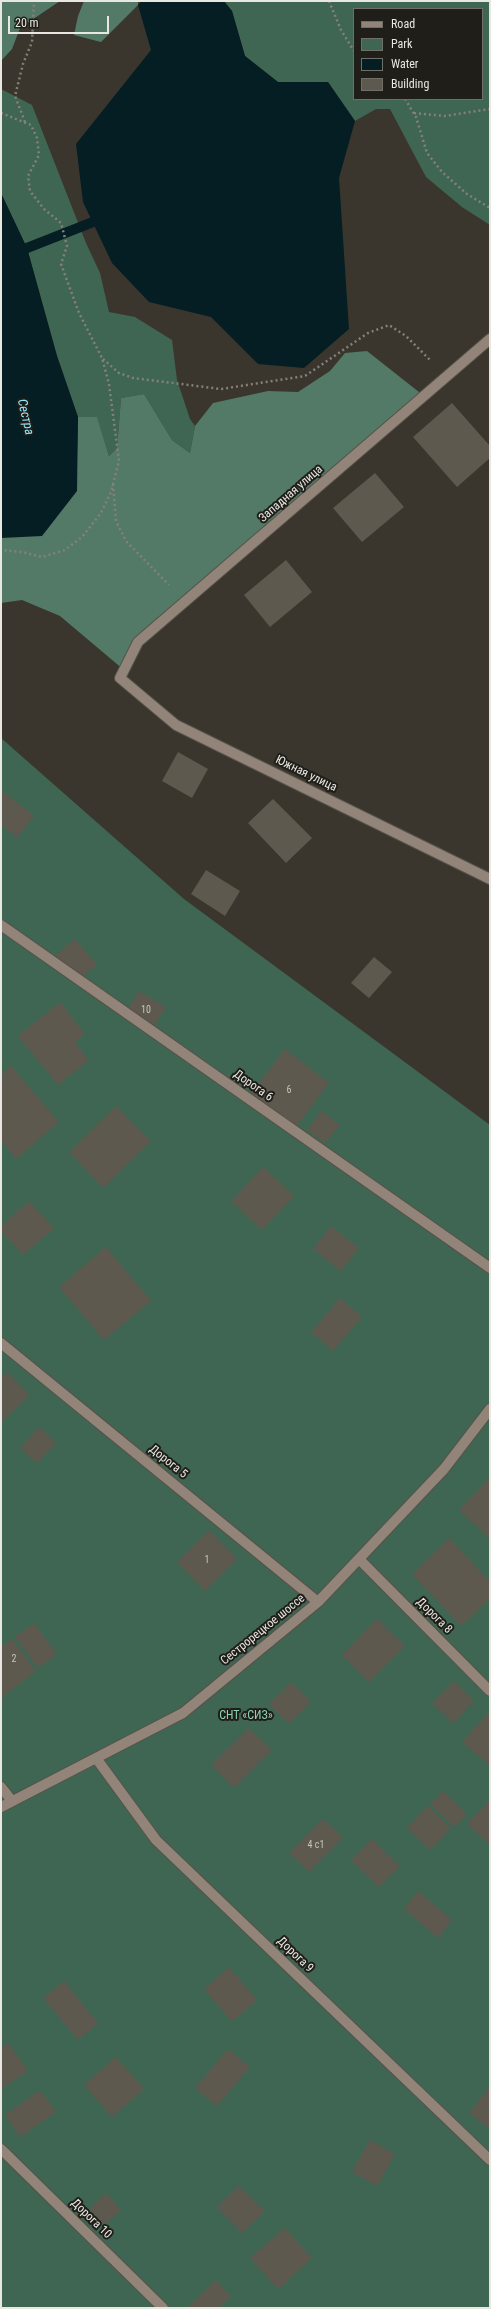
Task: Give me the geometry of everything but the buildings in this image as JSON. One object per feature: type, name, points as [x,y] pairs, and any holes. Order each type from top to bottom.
[{"type":"street","name":"Западная улица","points":[[120,678],[138,642],[490,339]]},
{"type":"street","name":"Южная улица","points":[[120,678],[176,725],[490,879]]},
{"type":"street","name":"Дорога 6","points":[[1,925],[490,1268]]},
{"type":"street","name":"Дорога 5","points":[[1,1343],[318,1602]]},
{"type":"street","name":"Сестрорецкое шоссе","points":[[1,1807],[183,1713],[318,1602],[444,1468],[490,1409]]},
{"type":"street","name":"Дорога 8","points":[[359,1559],[490,1691]]},
{"type":"street","name":"Дорога 9","points":[[96,1758],[156,1840],[490,2160]]},
{"type":"street","points":[[1,1787],[12,1801]]},
{"type":"street","name":"Дорога 10","points":[[1,2149],[163,2308]]},
{"type":"path","points":[[25,122],[15,96],[23,64],[32,42],[34,1]]},
{"type":"path","points":[[329,1],[341,30],[353,49]]},
{"type":"path","points":[[406,100],[414,113],[427,153],[442,172],[467,194],[490,208]]},
{"type":"path","points":[[414,113],[445,116],[490,110]]},
{"type":"path","points":[[1,113],[30,125],[37,138],[40,155],[28,176],[30,191],[44,209],[60,223],[67,246],[61,264],[79,313],[102,358],[109,384],[119,461],[113,479],[111,492],[101,513],[82,537],[65,550],[42,558],[22,552],[1,550]]},
{"type":"path","points":[[102,358],[119,373],[134,378],[221,389],[305,376],[368,333],[389,325],[406,336],[446,376]]},
{"type":"path","points":[[113,479],[116,522],[126,541],[170,587]]},
{"type":"green space","points":[[1,1],[60,1],[20,28],[12,49],[1,61]]},
{"type":"green space","points":[[84,1],[138,1],[138,5],[101,42],[74,35],[78,16]]},
{"type":"green space","points":[[224,1],[490,1],[490,225],[462,207],[426,177],[390,109],[376,109],[355,121],[328,82],[278,82],[245,56],[232,11]]},
{"type":"green space","points":[[1,89],[32,105],[86,243],[100,273],[109,312],[135,317],[172,340],[177,380],[190,419],[195,426],[190,453],[172,440],[144,394],[121,398],[117,448],[109,456],[97,418],[78,417],[57,356],[27,248],[1,193]]},
{"type":"green space","points":[[367,351],[424,396],[138,642],[124,670],[60,616],[22,600],[1,603],[1,538],[76,491],[78,417],[97,417],[109,456],[117,448],[121,398],[144,394],[172,440],[190,453],[195,426],[213,403],[268,391],[298,392],[330,371],[345,353]]},
{"type":"green space","name":"СНТ «СИЗ»","points":[[1,738],[184,899],[490,1125],[490,2308],[1,2308]]},
{"type":"water","points":[[142,1],[224,1],[232,11],[245,56],[278,82],[328,82],[355,121],[339,178],[349,329],[304,368],[258,364],[211,317],[149,302],[112,263],[83,202],[76,144],[151,50],[138,5]]},
{"type":"water","name":"Сестра","points":[[1,193],[27,248],[57,356],[78,417],[77,491],[42,536],[1,538]]},
{"type":"waterway","points":[[27,248],[93,222]]}]
